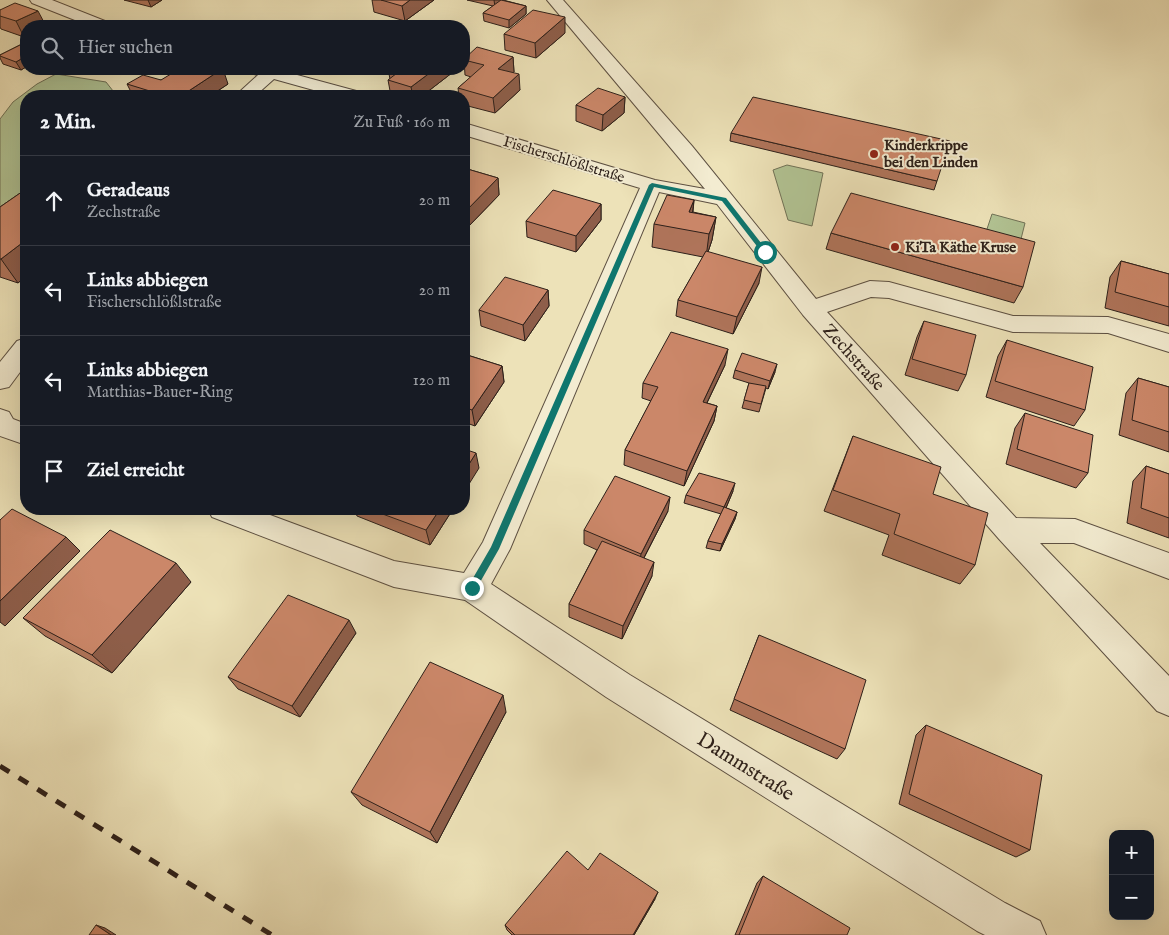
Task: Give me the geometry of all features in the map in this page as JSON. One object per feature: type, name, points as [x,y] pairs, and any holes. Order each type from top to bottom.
[{"type":"street","points":[[38,0],[89,20]]},
{"type":"street","name":"Zechstraße","points":[[556,0],[686,150],[811,309],[1009,530],[1169,700]]},
{"type":"street","points":[[249,90],[261,75]]},
{"type":"street","points":[[278,75],[332,90]]},
{"type":"street","name":"Fischerschlößlstraße","points":[[470,131],[652,185],[724,199]]},
{"type":"street","points":[[238,515],[394,574],[472,588],[495,549],[652,185]]},
{"type":"street","points":[[811,309],[870,289],[889,290],[1013,324],[1108,326],[1169,343]]},
{"type":"street","points":[[0,380],[20,355]]},
{"type":"street","points":[[0,419],[3,426],[20,433]]},
{"type":"street","points":[[1009,530],[1075,531],[1169,566]]},
{"type":"street","name":"Dammstraße","points":[[472,588],[618,686],[991,917],[1026,935]]},
{"type":"green space","points":[[54,75],[62,75],[106,82],[112,90],[29,90]]},
{"type":"green space","points":[[20,97],[20,194],[0,215],[0,119],[13,102]]},
{"type":"green space","points":[[787,165],[823,173],[812,226],[788,220],[773,170]]},
{"type":"green space","points":[[992,214],[1025,223],[1018,251],[983,241]]},
{"type":"building","points":[[381,0],[410,0],[402,6]]},
{"type":"building","points":[[501,0],[526,6],[509,20],[483,13]]},
{"type":"building","points":[[15,3],[38,11],[16,21],[0,16],[0,10]]},
{"type":"building","points":[[533,10],[565,17],[535,43],[504,34]]},
{"type":"building","points":[[20,45],[20,60],[16,62],[0,55]]},
{"type":"building","points":[[477,47],[513,57],[498,69],[519,74],[493,98],[458,88],[484,65],[470,62],[470,53]]},
{"type":"building","points":[[143,75],[161,80],[169,75],[213,75],[190,90],[146,90],[127,84]]},
{"type":"building","points":[[394,75],[427,75],[411,87],[388,80]]},
{"type":"building","points":[[598,88],[625,97],[603,115],[576,105]]},
{"type":"building","points":[[753,97],[950,141],[937,181],[731,133]]},
{"type":"building","points":[[470,170],[498,178],[470,207]]},
{"type":"building","points":[[553,190],[601,204],[576,236],[526,221]]},
{"type":"building","points":[[20,193],[20,245],[1,259],[0,259],[0,207]]},
{"type":"building","points":[[851,193],[1035,242],[1023,287],[831,233]]},
{"type":"building","points":[[667,195],[694,200],[689,212],[716,217],[709,234],[654,224]]},
{"type":"building","points":[[706,251],[762,267],[737,317],[678,300]]},
{"type":"building","points":[[1121,261],[1169,274],[1169,307],[1115,292]]},
{"type":"building","points":[[505,277],[548,290],[523,325],[479,310]]},
{"type":"building","points":[[924,321],[976,335],[966,375],[912,359]]},
{"type":"building","points":[[671,332],[728,349],[703,402],[717,406],[687,471],[625,450],[658,387],[643,383]]},
{"type":"building","points":[[1007,340],[1093,367],[1085,410],[995,381]]},
{"type":"building","points":[[742,353],[777,364],[770,381],[735,370]]},
{"type":"building","points":[[470,356],[502,366],[472,410],[470,409]]},
{"type":"building","points":[[1138,378],[1169,387],[1169,432],[1132,420]]},
{"type":"building","points":[[749,383],[766,386],[761,404],[744,400]]},
{"type":"building","points":[[1025,413],[1093,435],[1088,473],[1017,449]]},
{"type":"building","points":[[853,436],[941,467],[933,494],[988,513],[975,565],[894,534],[900,514],[833,490]]},
{"type":"building","points":[[470,451],[476,453],[470,462]]},
{"type":"building","points":[[1146,466],[1169,474],[1169,518],[1141,508]]},
{"type":"building","points":[[699,473],[735,483],[724,507],[686,495]]},
{"type":"building","points":[[615,476],[670,497],[641,554],[584,530]]},
{"type":"building","points":[[724,507],[737,512],[722,544],[708,541]]},
{"type":"building","points":[[12,509],[20,515],[24,515],[66,537],[0,601],[0,520]]},
{"type":"building","points":[[385,515],[436,515],[426,530]]},
{"type":"building","points":[[110,530],[176,563],[92,655],[23,618]]},
{"type":"building","points":[[602,541],[654,562],[623,626],[569,604]]},
{"type":"building","points":[[288,595],[349,620],[292,706],[228,677]]},
{"type":"building","points":[[759,635],[866,680],[845,749],[734,699]]},
{"type":"building","points":[[430,662],[503,695],[430,832],[351,792]]},
{"type":"building","points":[[926,725],[1042,775],[1030,850],[909,794]]},
{"type":"building","points":[[567,851],[588,870],[600,853],[658,892],[633,935],[515,935],[505,925]]},
{"type":"building","points":[[763,876],[850,928],[847,935],[739,935]]},
{"type":"building","points":[[96,925],[111,935],[89,935]]},
{"type":"railway","points":[[0,766],[272,935]]},
{"type":"place","name":"Kinderkrippe bei den Linden","points":[[874,154]]},
{"type":"place","name":"KiTa Käthe Kruse","points":[[895,247]]},
{"type":"route","points":[[472,588],[495,549],[652,185],[724,199],[765,252]]}]
